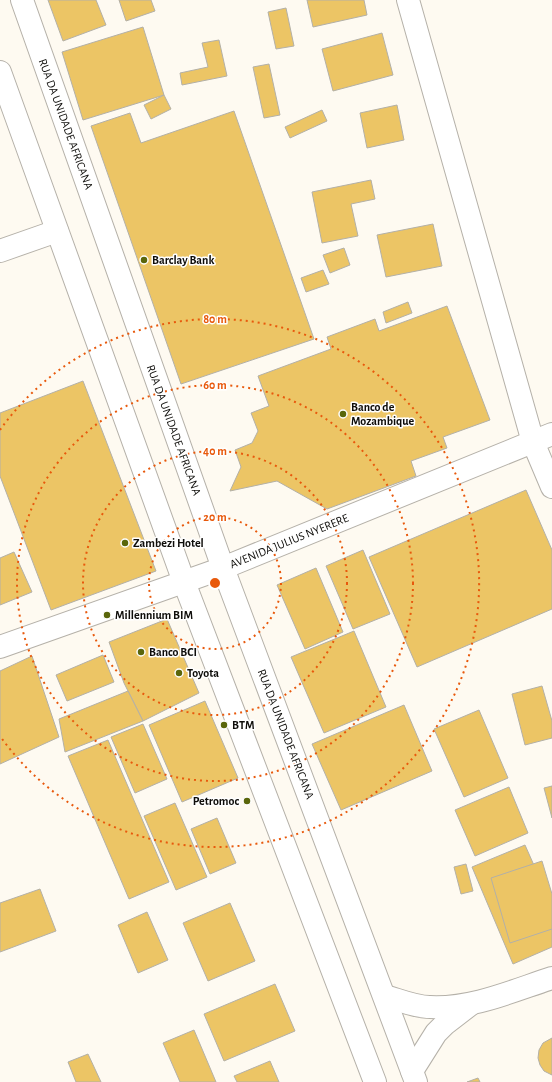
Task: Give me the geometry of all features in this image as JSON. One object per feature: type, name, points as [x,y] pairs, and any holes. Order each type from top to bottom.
[{"type":"street","name":"RUA DA UNIDADE AFRICANA","points":[[22,0],[223,568],[385,996],[414,1077]]},
{"type":"street","points":[[408,0],[543,438],[552,487]]},
{"type":"street","points":[[0,72],[184,582],[375,1082]]},
{"type":"street","points":[[0,251],[57,231]]},
{"type":"street","name":"AVENIDA JULIUS NYERERE","points":[[0,647],[223,568],[543,438]]},
{"type":"street","points":[[385,996],[429,1008],[471,1004],[552,978]]},
{"type":"street","points":[[414,1077],[436,1033],[471,1004]]},
{"type":"building","points":[[48,0],[96,0],[106,25],[63,41]]},
{"type":"building","points":[[119,0],[151,0],[155,11],[126,21]]},
{"type":"building","points":[[307,0],[364,0],[367,15],[313,27]]},
{"type":"building","points":[[286,8],[294,46],[276,49],[268,12]]},
{"type":"building","points":[[143,27],[164,95],[83,120],[62,52]]},
{"type":"building","points":[[382,33],[393,75],[333,91],[322,49]]},
{"type":"building","points":[[219,40],[227,76],[182,85],[180,73],[208,67],[202,43]]},
{"type":"building","points":[[269,64],[280,115],[264,118],[253,67]]},
{"type":"building","points":[[164,95],[171,109],[151,119],[144,105]]},
{"type":"building","points":[[397,105],[404,140],[367,148],[360,113]]},
{"type":"building","points":[[322,110],[327,121],[290,138],[285,127]]},
{"type":"building","points":[[234,111],[314,339],[181,384],[91,126],[130,113],[141,143]]},
{"type":"building","points":[[371,180],[375,199],[351,204],[358,236],[322,243],[312,192]]},
{"type":"building","points":[[433,224],[442,266],[386,277],[377,235]]},
{"type":"building","points":[[344,248],[350,265],[330,273],[323,255]]},
{"type":"building","points":[[323,270],[329,284],[306,292],[301,278]]},
{"type":"building","points":[[408,302],[412,313],[386,323],[383,312]]},
{"type":"building","points":[[447,306],[490,420],[443,437],[447,448],[411,461],[416,476],[327,509],[277,481],[230,491],[241,467],[235,450],[252,443],[258,431],[251,413],[269,406],[258,376],[331,349],[327,337],[375,319],[379,331]]},
{"type":"building","points":[[83,381],[156,571],[51,610],[0,476],[0,413]]},
{"type":"building","points":[[526,490],[552,550],[552,609],[417,667],[369,557]]},
{"type":"building","points":[[363,550],[390,614],[353,629],[326,566]]},
{"type":"building","points":[[14,552],[32,592],[0,605],[0,558]]},
{"type":"building","points":[[316,568],[343,632],[305,649],[277,585]]},
{"type":"building","points":[[167,619],[199,693],[143,721],[124,683],[109,642]]},
{"type":"building","points":[[354,631],[386,707],[324,733],[291,657]]},
{"type":"building","points":[[103,655],[114,682],[67,701],[56,675]]},
{"type":"building","points":[[32,656],[59,737],[0,764],[0,671]]},
{"type":"building","points":[[542,686],[552,721],[552,738],[525,745],[512,694]]},
{"type":"building","points":[[128,691],[143,721],[65,752],[59,719]]},
{"type":"building","points":[[205,701],[238,778],[182,802],[149,725]]},
{"type":"building","points":[[404,705],[432,771],[341,810],[312,744]]},
{"type":"building","points":[[479,710],[508,778],[464,797],[434,729]]},
{"type":"building","points":[[143,724],[167,779],[135,793],[111,737]]},
{"type":"building","points":[[108,740],[169,882],[129,899],[68,756]]},
{"type":"building","points":[[552,786],[552,818],[544,788]]},
{"type":"building","points":[[509,787],[528,833],[475,856],[455,810]]},
{"type":"building","points":[[175,803],[207,877],[176,890],[144,816]]},
{"type":"building","points":[[217,818],[236,863],[210,874],[191,829]]},
{"type":"building","points":[[525,845],[552,906],[552,947],[513,964],[472,867]]},
{"type":"building","points":[[542,861],[552,894],[552,929],[510,943],[491,878]]},
{"type":"building","points":[[466,864],[473,891],[461,894],[454,867]]},
{"type":"building","points":[[40,889],[56,931],[0,952],[0,903]]},
{"type":"building","points":[[230,903],[255,961],[208,981],[183,923]]},
{"type":"building","points":[[147,912],[168,960],[138,973],[118,925]]},
{"type":"building","points":[[275,984],[295,1031],[224,1061],[204,1014]]},
{"type":"building","points":[[194,1030],[216,1082],[180,1082],[163,1043]]},
{"type":"building","points":[[552,1038],[552,1075],[544,1071],[538,1058],[539,1050],[543,1043]]},
{"type":"building","points":[[88,1054],[101,1082],[76,1082],[68,1062]]},
{"type":"building","points":[[270,1061],[279,1082],[237,1082],[234,1076]]},
{"type":"building","points":[[478,1078],[480,1082],[467,1082]]},
{"type":"place","name":"Barclay Bank","points":[[144,260]]},
{"type":"place","name":"Banco de Mozambique","points":[[343,414]]},
{"type":"place","name":"Zambezi Hotel","points":[[125,543]]},
{"type":"place","name":"Millennium BIM","points":[[107,615]]},
{"type":"place","name":"Banco BCI","points":[[141,652]]},
{"type":"place","name":"Toyota","points":[[179,673]]},
{"type":"place","name":"BTM","points":[[224,725]]},
{"type":"place","name":"Petromoc","points":[[247,801]]}]
